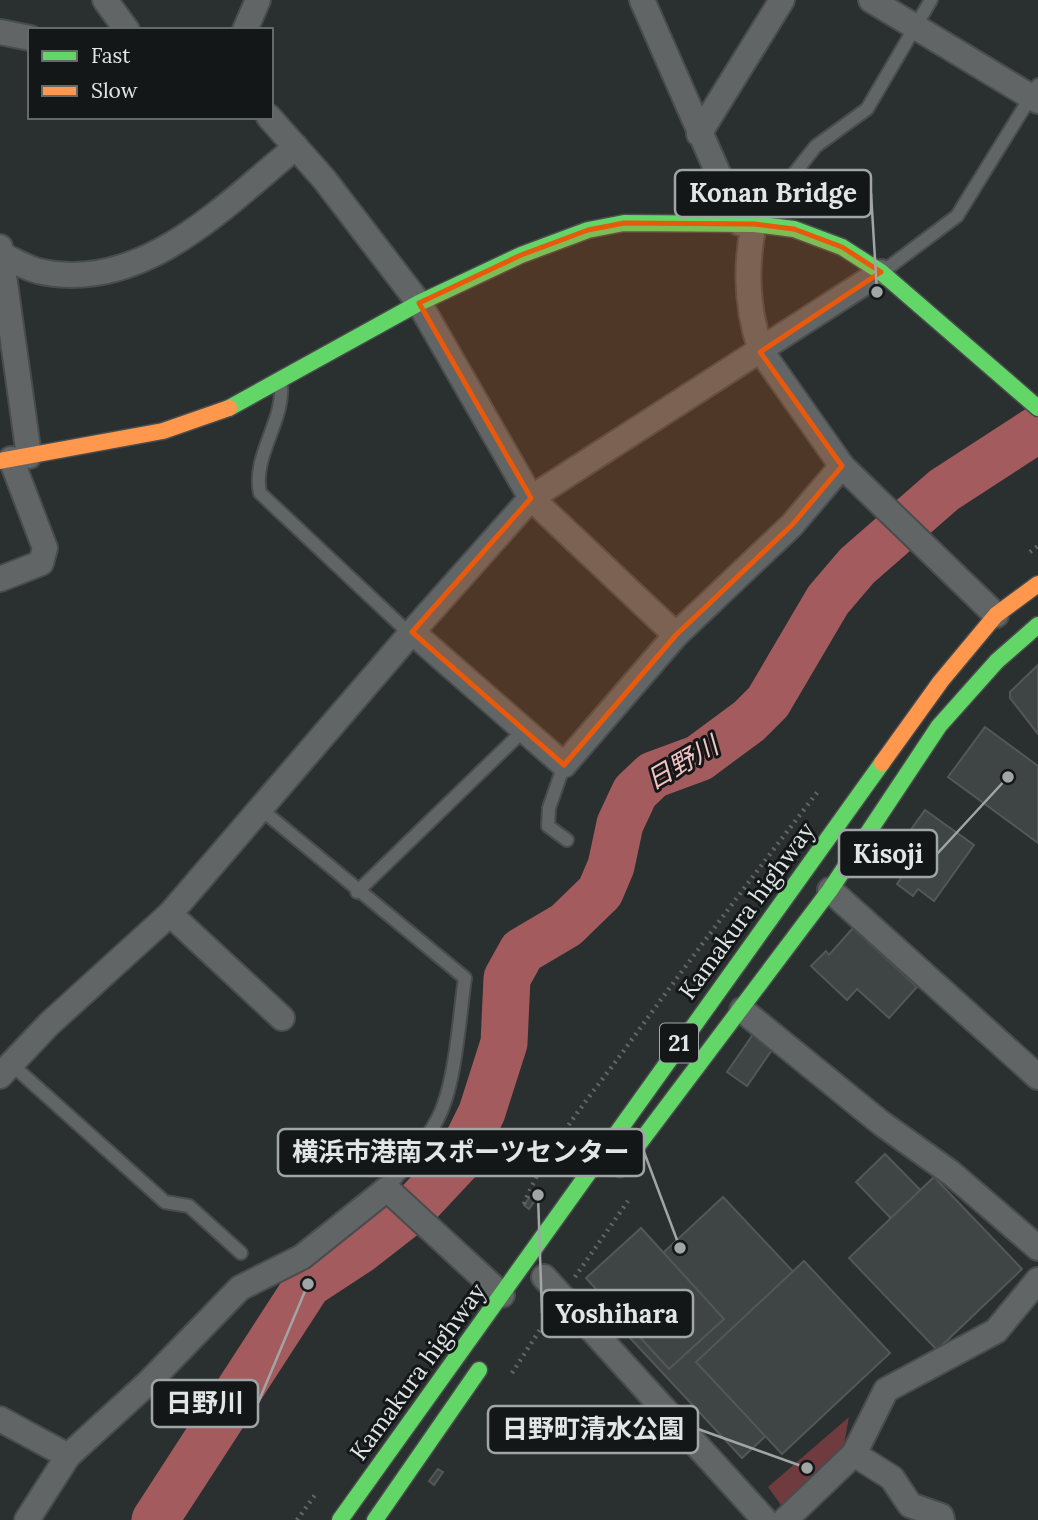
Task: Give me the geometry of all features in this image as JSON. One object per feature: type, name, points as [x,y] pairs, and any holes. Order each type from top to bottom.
[{"type":"main road","points":[[14,458],[163,431],[228,408],[419,303],[521,255],[588,230],[624,223],[747,224],[806,233],[842,247],[881,272],[1036,400]]},
{"type":"main road","name":"Kamakura highway","points":[[340,1520],[941,681],[996,615],[1038,584]]},
{"type":"main road","name":"21","points":[[610,1183],[830,890],[939,726],[997,661],[1038,625]]},
{"type":"main road","name":"Kamakura highway","points":[[375,1520],[490,1354]]},
{"type":"street","points":[[105,0],[126,28]]},
{"type":"street","points":[[246,28],[258,0]]},
{"type":"street","points":[[642,0],[699,134],[747,224],[748,287],[753,330],[761,351],[842,466],[996,615]]},
{"type":"street","points":[[699,134],[782,0]]},
{"type":"street","points":[[871,0],[1035,94]]},
{"type":"street","points":[[0,32],[28,38]]},
{"type":"street","points":[[271,119],[324,179],[419,303],[531,498],[676,635]]},
{"type":"street","points":[[2,252],[38,271],[75,274],[127,265],[161,253],[192,232],[296,147]]},
{"type":"street","points":[[0,579],[41,563],[45,548],[14,458],[2,252]]},
{"type":"street","points":[[5,1070],[170,914],[262,810],[411,633],[531,498],[881,272]]},
{"type":"street","points":[[411,633],[564,765],[676,635],[792,525],[842,466]]},
{"type":"street","points":[[830,890],[1038,1077]]},
{"type":"street","points":[[170,914],[282,1018]]},
{"type":"street","points":[[742,1010],[881,1123],[951,1173],[1038,1248]]},
{"type":"street","points":[[27,1520],[68,1456],[149,1382],[240,1288],[302,1257],[390,1192],[502,1295]]},
{"type":"street","points":[[544,1277],[765,1520]]},
{"type":"street","points":[[785,1520],[854,1454],[886,1390],[996,1331],[1038,1280]]},
{"type":"street","points":[[0,1419],[68,1456]]},
{"type":"street","points":[[854,1454],[891,1478],[910,1505],[941,1516],[942,1520]]},
{"type":"lane","points":[[747,224],[816,146],[867,109],[931,0]]},
{"type":"lane","points":[[881,272],[957,216],[1035,94]]},
{"type":"lane","points":[[281,379],[282,400],[258,476],[260,493],[411,633]]},
{"type":"lane","points":[[357,892],[524,730]]},
{"type":"lane","points":[[564,765],[549,808],[548,826],[567,840]]},
{"type":"lane","points":[[262,810],[357,892],[465,978],[453,1060],[439,1116],[390,1192]]},
{"type":"lane","points":[[5,1070],[165,1202],[189,1206],[241,1253]]},
{"type":"highlighted area","points":[[624,223],[754,224],[794,229],[842,247],[881,272],[760,352],[842,466],[792,525],[676,635],[564,765],[412,632],[531,498],[419,303],[521,255],[588,230]]},
{"type":"shaded area","points":[[849,1417],[843,1450],[786,1512],[768,1487]]},
{"type":"building","points":[[1038,665],[1038,734],[1010,698],[1010,692]]},
{"type":"building","points":[[985,727],[1038,766],[1038,843],[948,777]]},
{"type":"building","points":[[925,810],[974,845],[934,901],[918,889],[913,896],[897,884],[901,878],[885,866]]},
{"type":"building","points":[[853,928],[917,987],[889,1018],[857,989],[847,1000],[811,966],[826,951],[829,955]]},
{"type":"building","points":[[754,1033],[774,1047],[747,1086],[727,1072]]},
{"type":"building","points":[[885,1154],[936,1206],[907,1235],[856,1182]]},
{"type":"building","points":[[934,1177],[1022,1269],[937,1350],[849,1258]]},
{"type":"building","points":[[532,1194],[537,1197],[529,1209],[524,1205]]},
{"type":"building","points":[[723,1197],[863,1346],[742,1458],[603,1309]]},
{"type":"building","points":[[641,1228],[724,1319],[669,1369],[586,1278]]},
{"type":"building","points":[[804,1261],[890,1353],[782,1454],[696,1362]]},
{"type":"building","points":[[438,1469],[443,1472],[434,1485],[429,1481]]},
{"type":"waterway","name":"日野川","points":[[155,1520],[308,1284],[360,1250],[414,1208],[458,1161],[482,1112],[504,1043],[507,978],[522,951],[566,925],[600,892],[611,866],[620,824],[635,792],[653,775],[699,758],[749,721],[768,702],[828,600],[857,566],[944,490],[1038,429]]},
{"type":"traffic: fast","points":[[229,408],[419,303],[521,255],[588,230],[624,223],[754,224],[794,229],[842,247],[881,272],[1038,408]]},
{"type":"traffic: fast","points":[[620,1169],[830,890],[939,726],[997,661],[1038,625]]},
{"type":"traffic: fast","points":[[340,1520],[882,763]]},
{"type":"traffic: fast","points":[[375,1520],[479,1370]]},
{"type":"traffic: slow","points":[[0,461],[163,431],[229,408]]},
{"type":"traffic: slow","points":[[882,763],[941,681],[996,615],[1038,584]]},
{"type":"place","name":"Konan Bridge","points":[[877,292]]},
{"type":"place","name":"Kisoji","points":[[1008,777]]},
{"type":"place","name":"Yoshihara","points":[[538,1195]]},
{"type":"place","name":"横浜市港南スポーツセンター","points":[[680,1248]]},
{"type":"place","name":"日野川","points":[[308,1284]]},
{"type":"place","name":"日野町清水公園","points":[[807,1468]]}]
